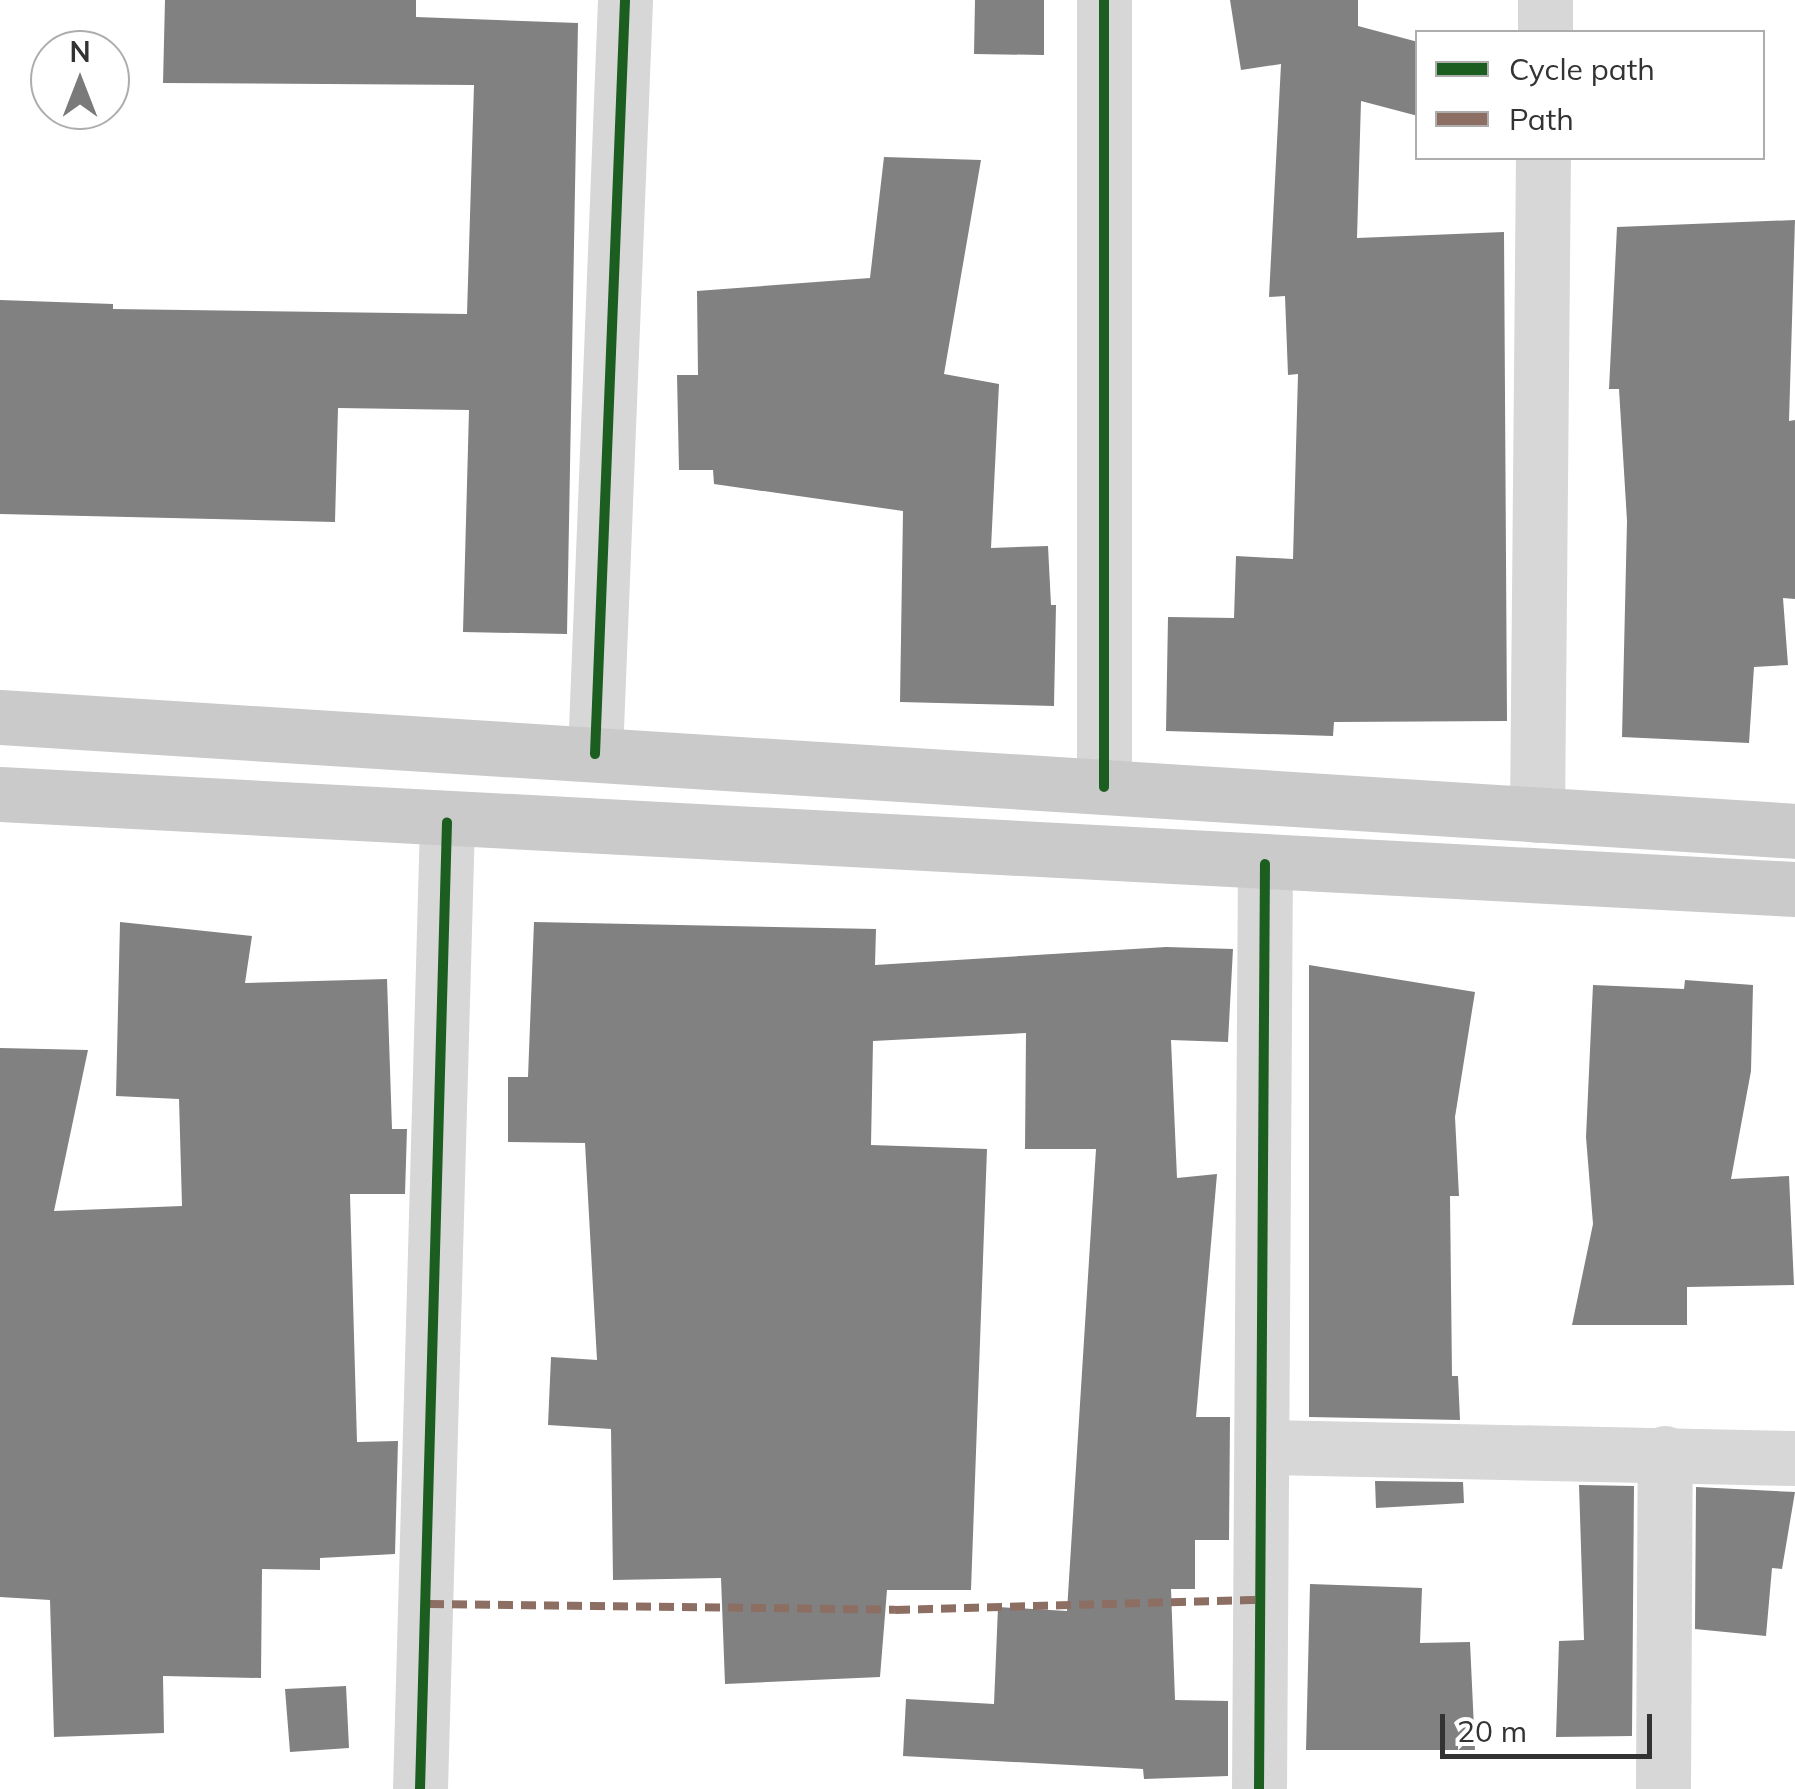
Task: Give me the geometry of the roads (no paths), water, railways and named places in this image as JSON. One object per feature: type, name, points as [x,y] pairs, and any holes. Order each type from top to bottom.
[{"type":"main road","points":[[0,717],[1795,831]]},
{"type":"main road","points":[[0,794],[447,822],[1795,889]]},
{"type":"street","points":[[594,754],[625,0]]},
{"type":"street","points":[[1104,0],[1104,786]]},
{"type":"street","points":[[1545,0],[1545,30]]},
{"type":"street","points":[[1537,815],[1544,160]]},
{"type":"street","points":[[420,1789],[447,822]]},
{"type":"street","points":[[1259,1789],[1264,1448],[1264,864]]},
{"type":"street","points":[[1264,1448],[1795,1458]]},
{"type":"street","points":[[1663,1789],[1665,1454]]}]
